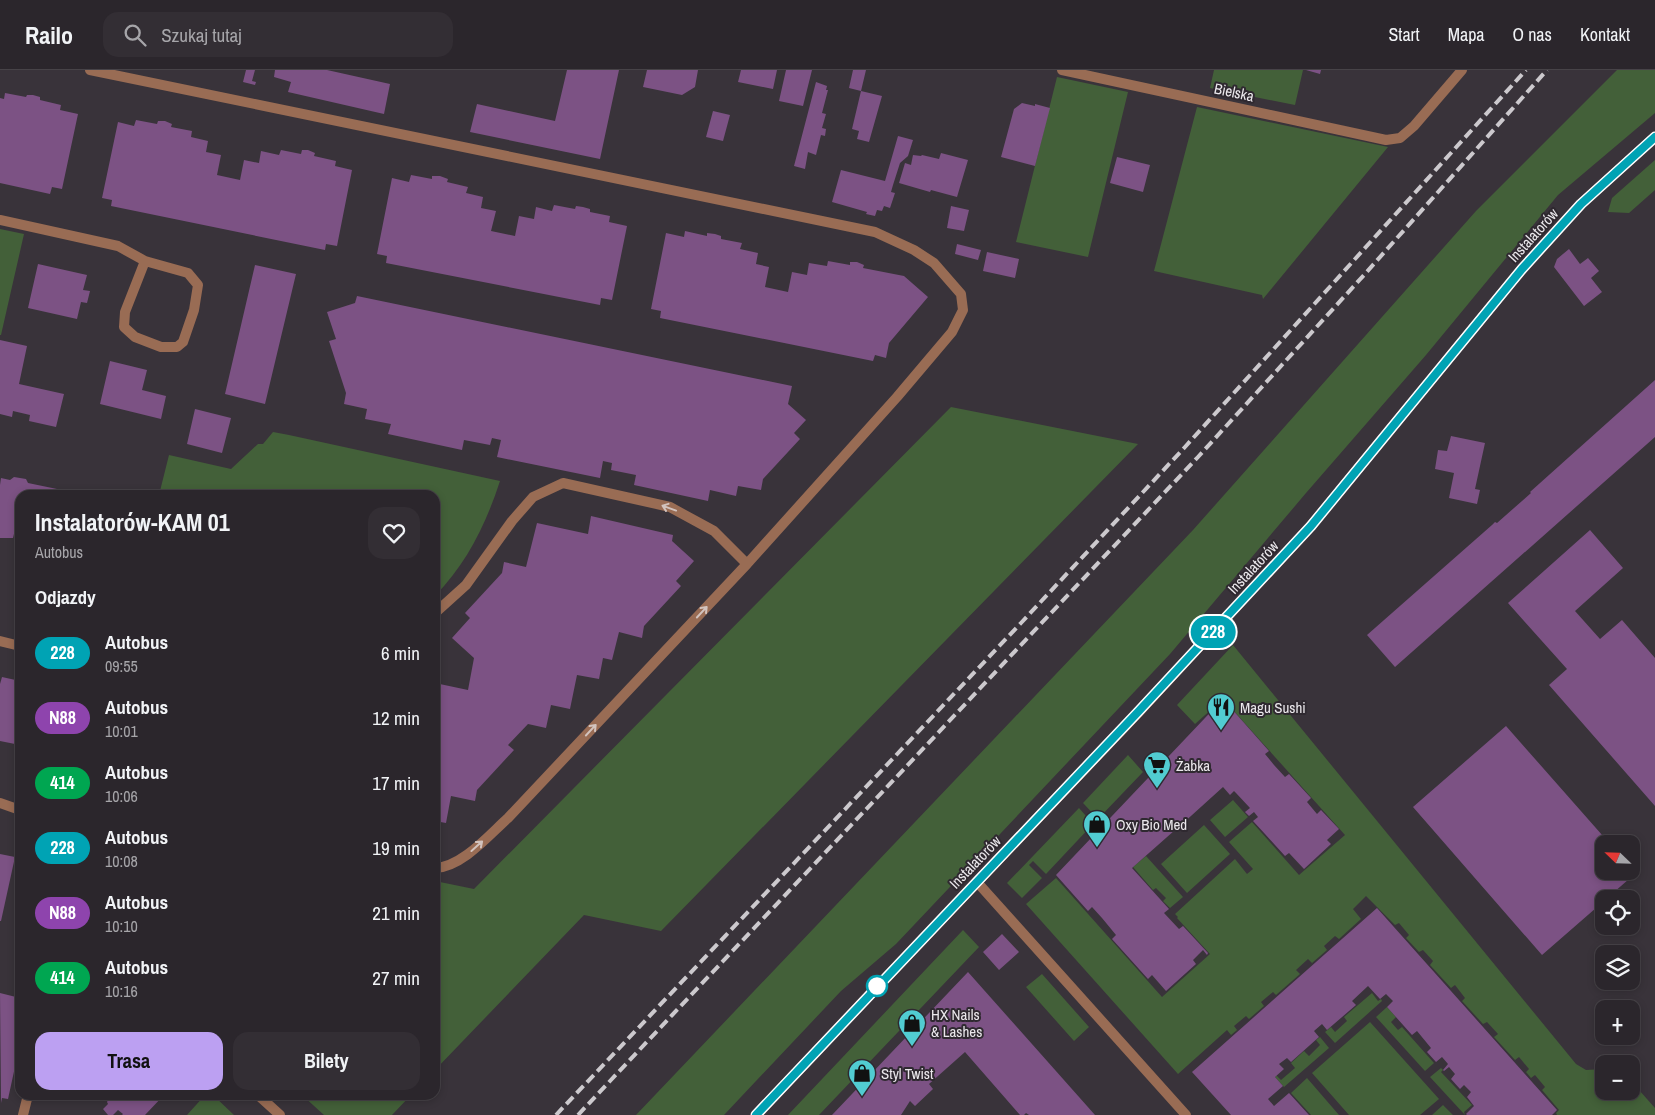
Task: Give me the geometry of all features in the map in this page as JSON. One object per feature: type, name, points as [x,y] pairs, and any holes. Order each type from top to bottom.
[{"type":"street","points":[[90,70],[874,232],[914,250],[934,263],[960,294],[963,310],[952,332],[897,397],[747,564],[508,818],[466,855],[440,868]]},
{"type":"street","name":"Bielska","points":[[1062,70],[1386,140],[1400,138],[1414,126],[1462,70]]},
{"type":"street","name":"Instalatorów","points":[[756,1115],[1138,712],[1311,526],[1537,252],[1581,204],[1655,137]]},
{"type":"street","points":[[0,220],[118,246],[146,261],[188,273],[198,285],[194,310],[183,342],[177,347],[162,347],[135,337],[124,327],[125,312],[146,261]]},
{"type":"street","points":[[440,608],[466,585],[532,496],[563,483],[670,507],[714,531],[747,564]]},
{"type":"street","points":[[0,641],[15,645]]},
{"type":"street","points":[[0,803],[15,808]]},
{"type":"street","points":[[977,882],[1186,1115]]},
{"type":"street","points":[[24,1115],[27,1100]]},
{"type":"street","points":[[264,1100],[280,1115]]},
{"type":"green space","points":[[1214,70],[1303,70],[1295,105],[1210,88]]},
{"type":"green space","points":[[1617,70],[1655,70],[1655,113],[1558,195],[1426,355],[1170,654],[896,944],[841,991],[724,1115],[636,1115],[1193,530],[1476,211]]},
{"type":"green space","points":[[1057,77],[1128,92],[1088,257],[1016,242]]},
{"type":"green space","points":[[1197,107],[1388,147],[1263,299],[1262,295],[1154,271]]},
{"type":"green space","points":[[1655,160],[1655,190],[1629,213],[1608,212],[1612,198]]},
{"type":"green space","points":[[0,229],[24,234],[1,335],[0,335]]},
{"type":"green space","points":[[951,407],[1138,444],[661,931],[584,915],[440,1065],[440,882],[474,889]]},
{"type":"green space","points":[[273,432],[500,481],[482,528],[457,570],[440,590],[440,490],[160,490],[169,455],[231,469],[258,444],[263,444]]},
{"type":"green space","points":[[1233,645],[1576,1064],[1586,1070],[1595,1070],[1595,1100],[1640,1100],[1640,1091],[1655,1108],[1655,1115],[1557,1115],[1556,1113],[1559,1110],[1542,1090],[1545,1087],[1535,1075],[1531,1078],[1526,1072],[1529,1069],[1519,1057],[1515,1060],[1494,1037],[1498,1034],[1487,1022],[1483,1024],[1462,1001],[1465,998],[1455,985],[1451,988],[1430,965],[1433,961],[1423,950],[1419,952],[1406,938],[1409,935],[1399,923],[1395,925],[1366,896],[1353,909],[1361,919],[1339,939],[1335,936],[1324,946],[1327,950],[1312,963],[1308,959],[1296,970],[1300,974],[1276,995],[1273,992],[1261,1002],[1264,1006],[1249,1019],[1246,1016],[1234,1026],[1237,1030],[1231,1035],[1227,1030],[1178,1074],[1026,904],[1056,878],[1162,997],[1210,954],[1175,914],[1235,859],[1247,874],[1253,869],[1229,842],[1252,822],[1299,875],[1345,835],[1223,699],[1195,724],[1177,705]]},
{"type":"green space","points":[[1128,755],[1143,772],[1098,819],[1083,803]]},
{"type":"green space","points":[[1233,800],[1248,817],[1225,837],[1210,820]]},
{"type":"green space","points":[[1079,808],[1093,824],[1046,874],[1033,861],[1029,865],[1042,878],[1022,898],[1007,883]]},
{"type":"green space","points":[[1204,825],[1230,854],[1187,893],[1161,864]]},
{"type":"green space","points":[[1146,856],[1183,897],[1170,908],[1163,901],[1166,898],[1156,888],[1153,890],[1133,867]]},
{"type":"green space","points":[[963,930],[979,947],[819,1115],[788,1115]]},
{"type":"green space","points":[[1042,974],[1089,1027],[1074,1041],[1026,987]]},
{"type":"green space","points":[[1372,993],[1378,1001],[1381,999],[1382,1001],[1335,1043],[1325,1032],[1331,1027],[1335,1032],[1347,1021],[1344,1017]]},
{"type":"green space","points":[[1387,1007],[1396,1017],[1391,1022],[1398,1030],[1402,1027],[1434,1063],[1425,1071],[1376,1017]]},
{"type":"green space","points":[[1370,1022],[1439,1099],[1420,1115],[1349,1115],[1312,1073]]},
{"type":"green space","points":[[1320,1037],[1329,1048],[1284,1087],[1275,1077],[1276,1075],[1281,1080],[1295,1068],[1291,1063],[1304,1051],[1309,1056],[1320,1045],[1316,1040]]},
{"type":"green space","points":[[1441,1068],[1443,1070],[1441,1072],[1472,1105],[1464,1112],[1465,1115],[1430,1077]]},
{"type":"green space","points":[[1307,1078],[1339,1115],[1311,1115],[1291,1093]]},
{"type":"green space","points":[[200,1100],[218,1100],[234,1115],[187,1115]]},
{"type":"green space","points":[[308,1100],[406,1100],[392,1115],[324,1115]]},
{"type":"green space","points":[[1443,1105],[1453,1115],[1432,1115]]},
{"type":"building","points":[[246,70],[255,70],[252,81],[256,82],[255,85],[243,82]]},
{"type":"building","points":[[275,70],[327,70],[390,84],[384,114],[288,92],[291,82],[274,77]]},
{"type":"building","points":[[567,70],[619,70],[600,159],[470,132],[477,104],[555,121]]},
{"type":"building","points":[[647,70],[698,70],[695,87],[682,95],[643,87]]},
{"type":"building","points":[[741,70],[777,70],[773,89],[738,82]]},
{"type":"building","points":[[786,70],[812,70],[803,106],[779,101]]},
{"type":"building","points":[[853,70],[866,70],[861,91],[849,88]]},
{"type":"building","points":[[1306,70],[1321,70],[1320,74]]},
{"type":"building","points":[[816,82],[827,86],[826,90],[828,90],[822,113],[826,114],[822,128],[826,129],[825,136],[821,135],[816,155],[808,152],[805,169],[794,166]]},
{"type":"building","points":[[861,91],[882,96],[869,142],[857,139],[859,131],[852,129]]},
{"type":"building","points":[[5,93],[26,97],[27,95],[33,95],[40,97],[40,100],[61,105],[60,110],[78,114],[62,189],[52,187],[50,194],[0,183],[0,98],[4,99]]},
{"type":"building","points":[[1022,103],[1050,108],[1035,166],[1001,157],[1014,109]]},
{"type":"building","points":[[713,111],[730,115],[723,141],[706,137]]},
{"type":"building","points":[[136,120],[157,124],[158,121],[165,121],[172,124],[171,127],[192,131],[191,137],[208,141],[206,152],[221,155],[217,175],[240,180],[244,160],[259,163],[261,151],[279,155],[281,150],[301,154],[302,150],[308,150],[315,153],[314,156],[336,161],[335,166],[352,170],[337,246],[326,244],[325,250],[111,206],[112,200],[102,198],[118,122],[134,126]]},
{"type":"building","points":[[898,136],[913,140],[908,156],[900,163],[891,192],[895,193],[890,208],[884,206],[882,211],[877,210],[875,216],[832,202],[841,170],[885,181]]},
{"type":"building","points":[[941,153],[968,160],[957,197],[899,183],[905,163],[911,165],[913,155],[939,159]]},
{"type":"building","points":[[1117,157],[1150,165],[1143,192],[1110,183]]},
{"type":"building","points":[[411,175],[432,179],[432,176],[440,176],[448,179],[447,182],[468,187],[466,193],[483,197],[481,208],[496,211],[491,231],[515,236],[519,216],[534,219],[536,207],[552,211],[554,205],[575,209],[576,206],[590,209],[590,212],[610,216],[609,222],[627,226],[612,300],[601,298],[600,305],[386,263],[387,256],[377,254],[392,178],[409,182]]},
{"type":"building","points":[[951,206],[969,210],[964,231],[947,228]]},
{"type":"building","points":[[685,231],[707,236],[707,233],[715,234],[721,236],[721,239],[742,243],[740,249],[758,253],[756,264],[769,267],[765,287],[788,292],[792,272],[807,275],[809,263],[827,266],[828,261],[850,265],[850,262],[857,262],[864,265],[863,268],[904,276],[928,297],[889,343],[886,358],[875,355],[873,361],[660,318],[661,311],[651,309],[666,233],[684,237]]},
{"type":"building","points":[[957,244],[981,250],[978,260],[955,254]]},
{"type":"building","points":[[1569,249],[1580,264],[1588,258],[1599,271],[1591,278],[1602,292],[1584,306],[1554,267],[1557,259]]},
{"type":"building","points":[[987,252],[1019,259],[1015,278],[983,271]]},
{"type":"building","points":[[38,264],[87,275],[83,290],[90,291],[87,303],[81,302],[77,319],[28,308]]},
{"type":"building","points":[[255,265],[296,274],[265,404],[225,394]]},
{"type":"building","points":[[357,296],[792,386],[788,404],[806,420],[794,433],[800,439],[763,479],[761,490],[738,486],[736,496],[710,490],[708,501],[634,485],[636,475],[611,470],[612,463],[603,461],[600,478],[497,457],[501,440],[492,438],[490,445],[464,440],[462,450],[388,434],[391,424],[365,419],[367,409],[344,404],[346,393],[329,341],[336,339],[327,312],[355,303]]},
{"type":"building","points":[[0,340],[27,346],[19,384],[64,394],[56,427],[29,421],[30,415],[13,411],[12,417],[0,414]]},
{"type":"building","points":[[110,361],[147,370],[142,390],[166,396],[161,419],[100,404]]},
{"type":"building","points":[[1655,380],[1655,437],[1395,667],[1367,635],[1495,522],[1497,523],[1531,493]]},
{"type":"building","points":[[195,409],[231,418],[222,453],[187,444]]},
{"type":"building","points":[[1451,436],[1485,443],[1475,489],[1480,490],[1477,504],[1449,498],[1454,473],[1435,469],[1438,450],[1447,451]]},
{"type":"building","points":[[14,477],[26,479],[28,483],[62,490],[15,490],[15,530],[13,538],[0,538],[1,478],[10,480]]},
{"type":"building","points":[[591,516],[673,535],[672,541],[694,561],[676,581],[681,586],[644,626],[642,638],[619,632],[612,660],[603,658],[599,679],[577,675],[570,709],[551,705],[546,728],[528,724],[508,745],[514,750],[477,790],[475,801],[451,796],[446,823],[440,822],[440,684],[468,690],[474,658],[452,638],[470,618],[465,613],[502,573],[504,562],[526,567],[537,523],[588,534]]},
{"type":"building","points":[[1590,530],[1623,568],[1575,611],[1600,639],[1622,620],[1655,658],[1655,806],[1549,685],[1567,669],[1508,603]]},
{"type":"building","points":[[2,677],[15,680],[15,744],[0,741],[0,684]]},
{"type":"building","points":[[1223,699],[1269,751],[1265,754],[1274,765],[1285,777],[1289,774],[1311,798],[1307,802],[1317,814],[1321,810],[1339,829],[1327,840],[1331,844],[1304,869],[1289,853],[1285,856],[1253,821],[1258,817],[1254,812],[1249,816],[1245,812],[1250,808],[1236,793],[1234,791],[1230,795],[1223,787],[1181,825],[1177,821],[1171,825],[1175,830],[1132,868],[1169,909],[1164,913],[1179,929],[1183,926],[1208,953],[1207,955],[1203,950],[1193,960],[1196,964],[1166,991],[1152,975],[1148,979],[1112,939],[1116,935],[1102,918],[1092,907],[1088,911],[1056,875]]},
{"type":"building","points":[[1506,726],[1602,835],[1595,835],[1595,880],[1628,880],[1616,890],[1595,890],[1595,909],[1542,955],[1413,807]]},
{"type":"building","points":[[0,854],[15,857],[1,921],[0,921]]},
{"type":"building","points":[[1377,908],[1557,1110],[1552,1115],[1467,1115],[1474,1106],[1467,1097],[1471,1092],[1464,1085],[1460,1089],[1451,1079],[1455,1074],[1449,1067],[1443,1070],[1448,1064],[1442,1057],[1436,1062],[1427,1052],[1431,1048],[1417,1031],[1412,1035],[1387,1007],[1393,1001],[1386,994],[1380,999],[1368,986],[1352,1001],[1356,1005],[1327,1030],[1322,1024],[1314,1031],[1319,1037],[1291,1062],[1287,1058],[1279,1064],[1284,1069],[1275,1077],[1283,1086],[1268,1099],[1274,1106],[1289,1093],[1309,1115],[1231,1115],[1192,1072]]},
{"type":"building","points":[[1002,934],[1019,952],[999,970],[983,952]]},
{"type":"building","points":[[968,972],[1095,1115],[1029,1115],[1026,1113],[1020,1115],[965,1052],[929,1084],[933,1089],[915,1106],[910,1101],[901,1115],[832,1115]]},
{"type":"building","points":[[0,993],[15,997],[15,1067],[8,1099],[2,1098],[1,1103]]},
{"type":"building","points":[[108,1100],[159,1100],[145,1115],[122,1115],[118,1110],[113,1115],[108,1115],[103,1109],[108,1104]]},
{"type":"railway","points":[[556,1115],[1185,447],[1526,70]]},
{"type":"railway","points":[[578,1115],[1198,457],[1547,70]]},
{"type":"bus line","name":"228","points":[[756,1115],[1225,620],[1324,512],[1522,269],[1581,204],[1655,137]]},
{"type":"place","name":"Magu Sushi","points":[[1221,731]]},
{"type":"place","name":"Żabka","points":[[1157,789]]},
{"type":"place","name":"Oxy Bio Med","points":[[1097,848]]},
{"type":"place","name":"HX Nails & Lashes","points":[[912,1047]]},
{"type":"place","name":"Styl Twist","points":[[862,1097]]}]
